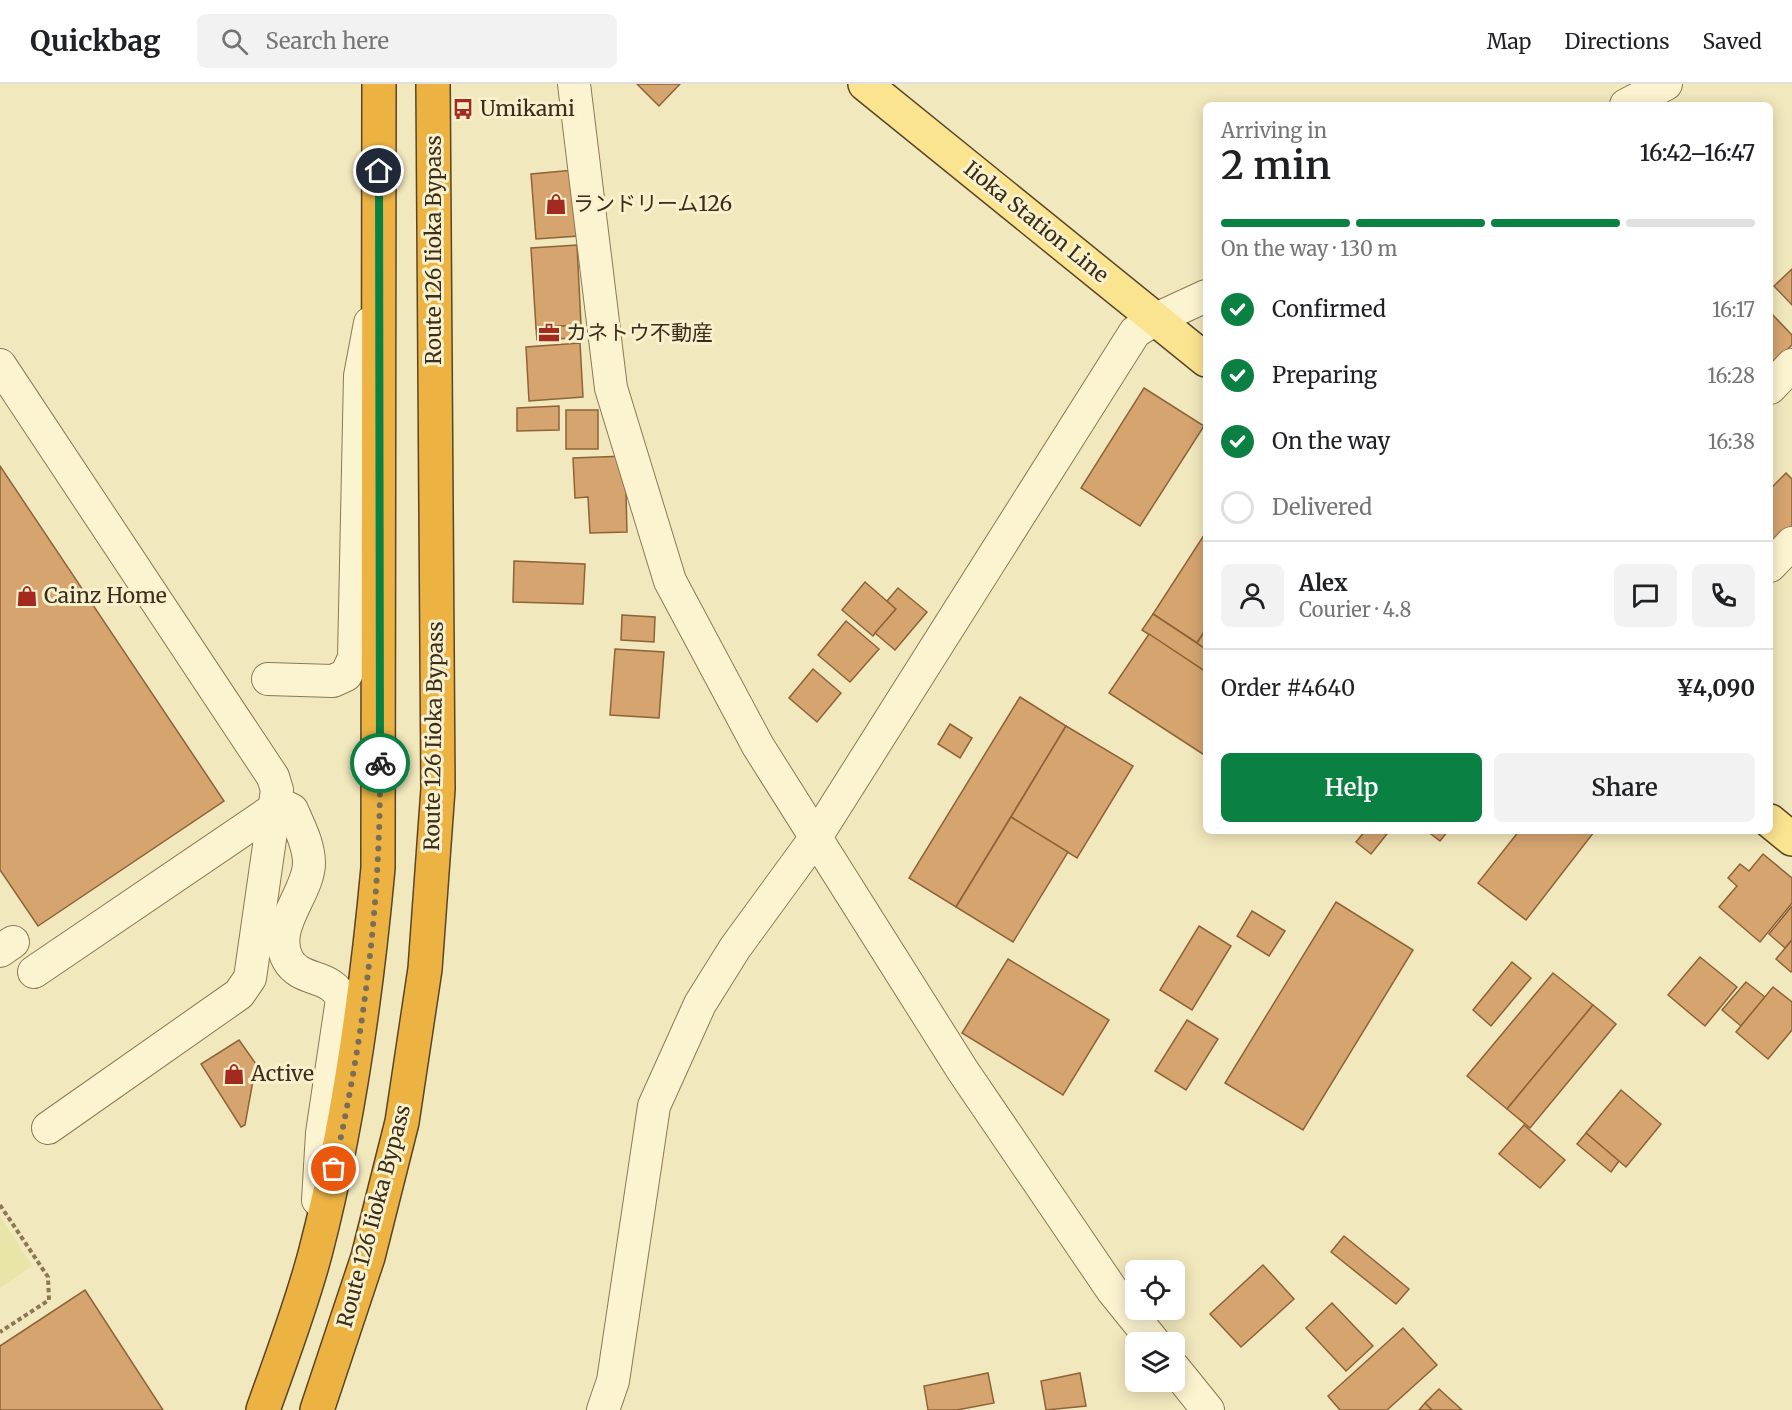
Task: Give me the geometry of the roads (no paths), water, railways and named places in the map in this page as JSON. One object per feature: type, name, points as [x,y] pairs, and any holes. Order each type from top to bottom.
[{"type":"highway","points":[[263,1410],[314,1255],[348,1105],[369,964],[378,868],[379,84]]},
{"type":"highway","name":"Route 126 Iioka Bypass","points":[[317,1410],[368,1257],[402,1122],[425,969],[438,789],[433,84]]},
{"type":"main road","name":"Iioka Station Line","points":[[869,85],[1203,358]]},
{"type":"main road","points":[[1773,823],[1792,838]]},
{"type":"street","points":[[574,84],[611,388],[670,580],[758,746],[963,1071],[1112,1290],[1146,1332]]},
{"type":"street","points":[[1632,102],[1666,84]]},
{"type":"street","points":[[268,680],[333,681],[346,675],[354,658],[360,376],[379,280]]},
{"type":"street","points":[[603,1410],[613,1381],[654,1106],[700,1004],[735,948],[816,837],[1135,332],[1156,319],[1203,297]]},
{"type":"street","points":[[0,365],[273,777],[277,790],[250,978],[245,986],[239,994],[48,1128]]},
{"type":"street","points":[[1773,385],[1792,365]]},
{"type":"street","points":[[1773,563],[1792,543]]},
{"type":"street","points":[[275,805],[292,810],[306,847],[309,863],[306,880],[287,922],[285,947],[288,960],[302,973],[330,982],[338,990],[342,999],[322,1133],[314,1255]]},
{"type":"street","points":[[34,972],[275,805]]},
{"type":"street","points":[[1185,1382],[1208,1410]]},
{"type":"place","name":"Umikami","points":[[463,109]]},
{"type":"place","name":"ランドリーム126","points":[[556,204]]},
{"type":"place","name":"カネトウ不動産","points":[[549,333]]},
{"type":"place","name":"Cainz Home","points":[[27,596]]},
{"type":"place","name":"Active","points":[[234,1074]]}]
